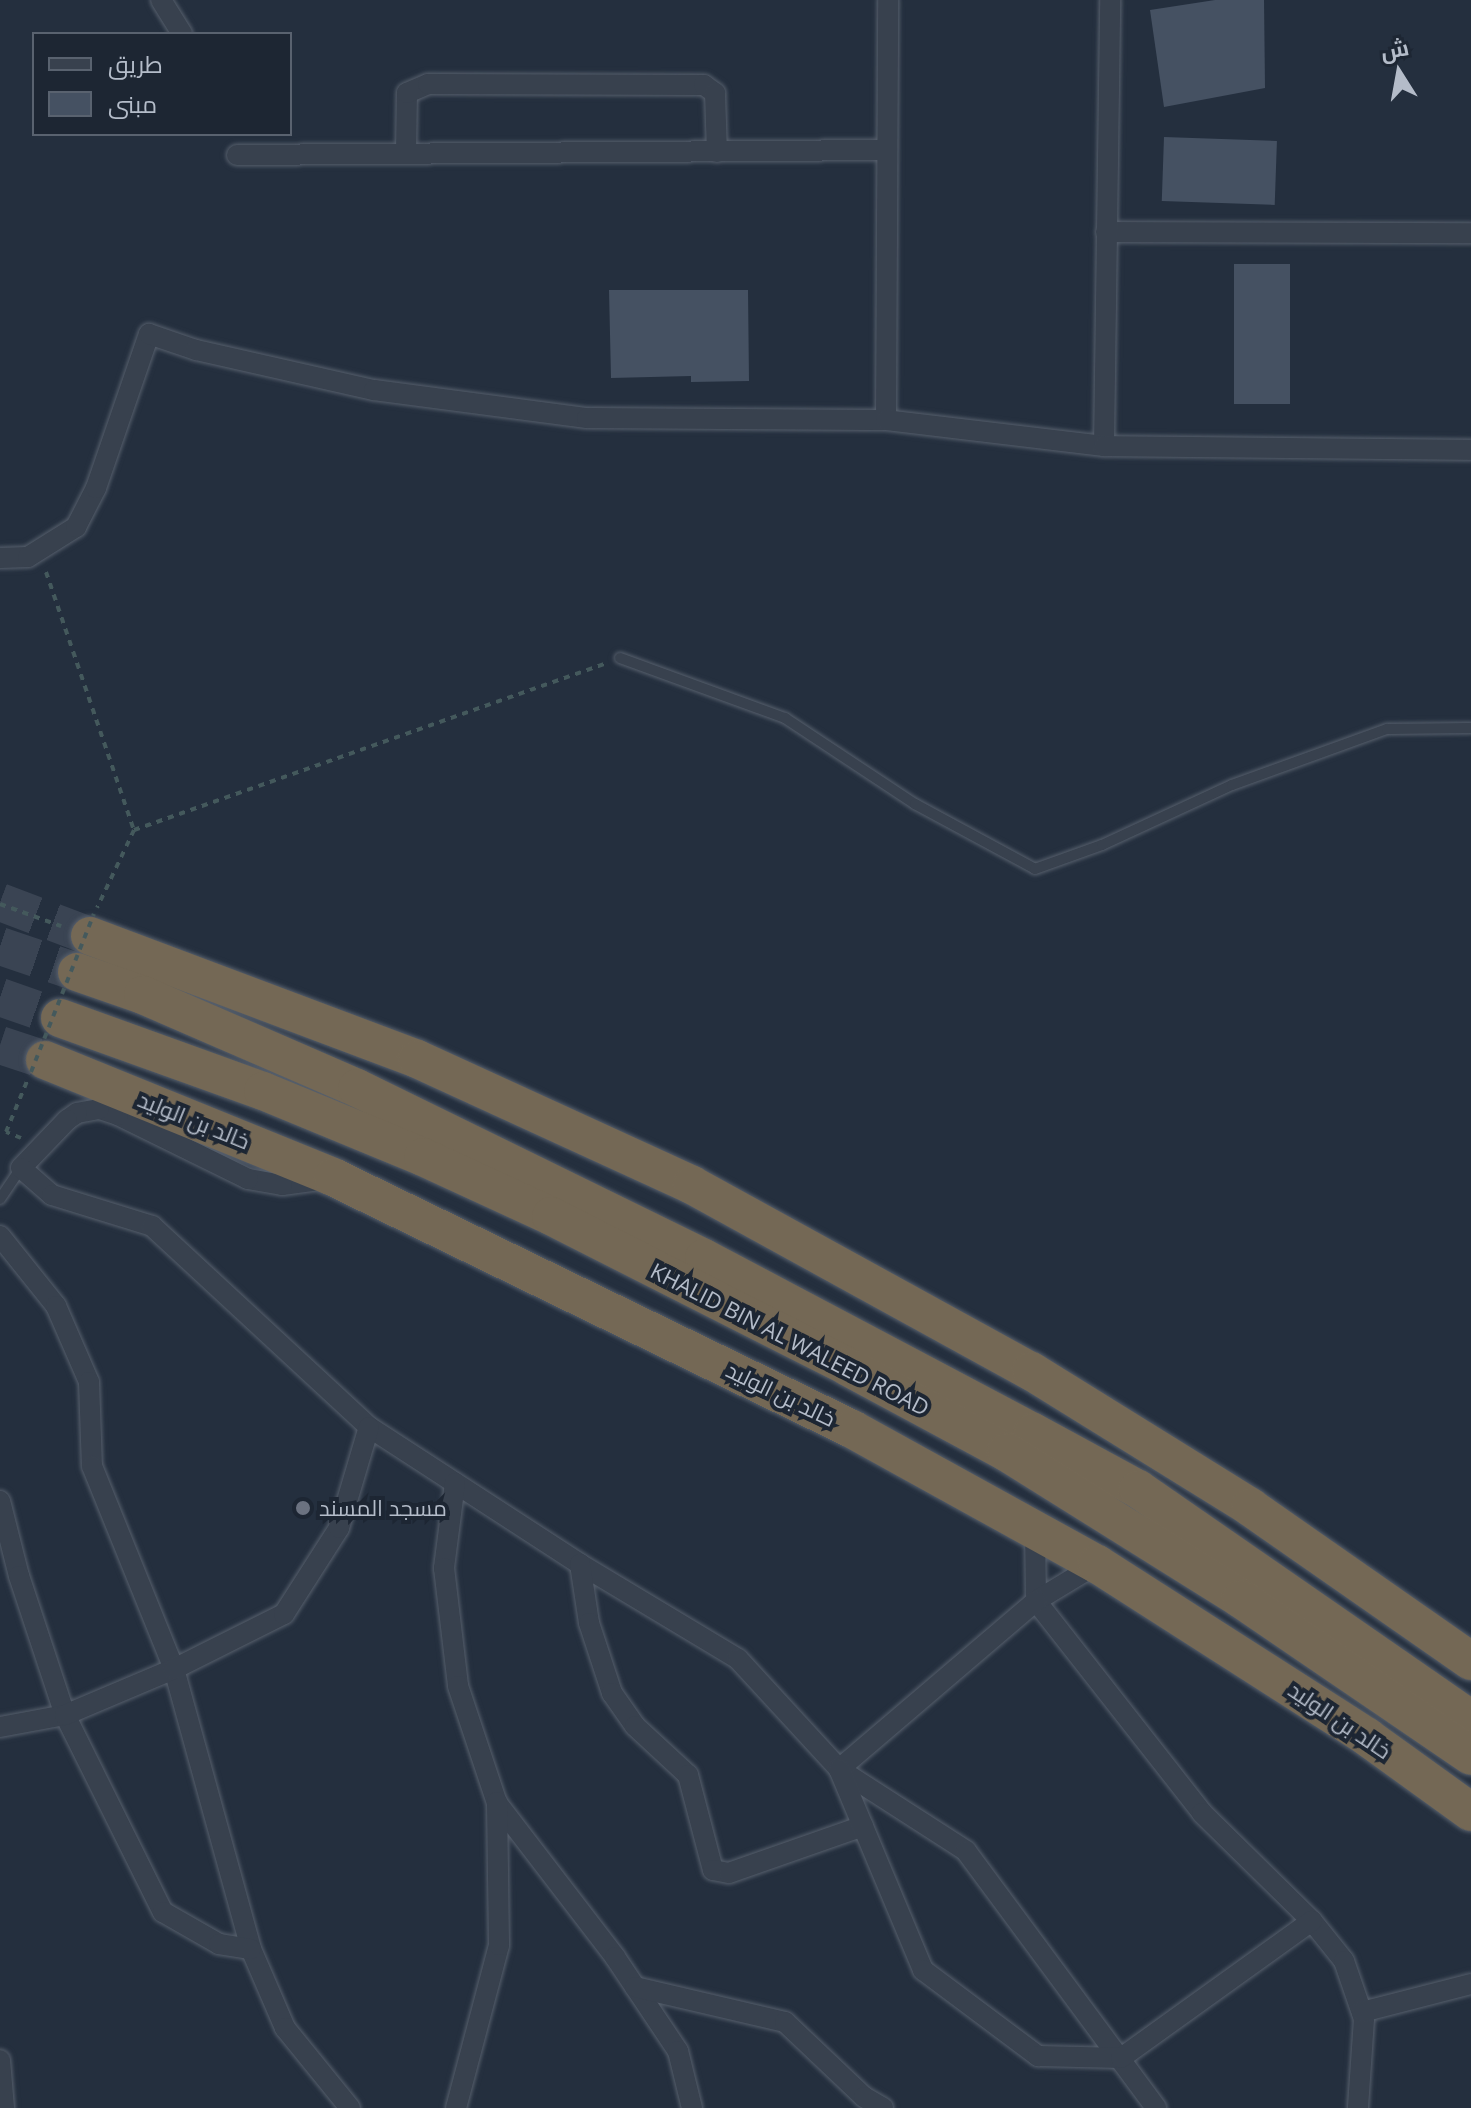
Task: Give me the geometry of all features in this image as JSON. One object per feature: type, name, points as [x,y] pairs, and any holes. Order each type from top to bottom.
[{"type":"highway","points":[[92,925],[417,1059],[692,1185],[1031,1371],[1250,1507],[1471,1661]]},
{"type":"highway","name":"KHALID BIN AL WALEED ROAD","points":[[77,972],[143,995],[357,1088],[704,1258],[1033,1432],[1138,1489],[1471,1720]]},
{"type":"highway","name":"KHALID BIN AL WALEED ROAD","points":[[60,1018],[263,1091],[423,1157],[551,1216],[848,1367],[1006,1452],[1241,1599],[1471,1756]]},
{"type":"highway","name":"خالد بن الوليد","points":[[38,1066],[333,1177],[852,1429],[1097,1564],[1354,1728],[1471,1812]]},
{"type":"street","points":[[161,0],[181,32]]},
{"type":"street","points":[[886,420],[888,0]]},
{"type":"street","points":[[1104,446],[1110,0]]},
{"type":"street","points":[[406,154],[407,93],[428,84],[704,85],[715,93],[717,152]]},
{"type":"street","points":[[237,155],[887,150]]},
{"type":"street","points":[[1106,232],[1471,233]]},
{"type":"street","points":[[0,558],[28,557],[76,527],[96,488],[149,334],[196,350],[374,390],[587,418],[886,420],[1104,446],[1471,450]]},
{"type":"street","points":[[333,1177],[282,1185],[248,1179],[118,1115],[99,1109],[77,1113],[67,1120],[21,1168],[52,1195],[152,1226],[369,1427],[580,1564],[738,1659],[839,1769],[966,1851],[1156,2108]]},
{"type":"street","points":[[0,1236],[56,1306],[89,1382],[92,1466],[174,1669],[251,1949],[285,2028],[350,2108]]},
{"type":"street","points":[[0,1727],[65,1715],[174,1669],[284,1614],[339,1528],[369,1427]]},
{"type":"street","points":[[455,1483],[444,1568],[458,1686],[497,1802],[499,1945],[456,2108]]},
{"type":"street","points":[[0,1501],[19,1576],[65,1715],[163,1912],[219,1944],[251,1949]]},
{"type":"street","points":[[1035,1529],[1036,1601],[1202,1813],[1312,1921],[1344,1961],[1362,2012],[1364,2056],[1358,2108]]},
{"type":"street","points":[[580,1564],[589,1623],[612,1693],[635,1726],[688,1775],[713,1870],[729,1873],[863,1826]]},
{"type":"street","points":[[839,1769],[1036,1601],[1097,1564]]},
{"type":"street","points":[[839,1769],[923,1970],[1038,2056],[1121,2058],[1312,1921]]},
{"type":"street","points":[[497,1802],[635,1987],[678,2051],[692,2108]]},
{"type":"street","points":[[1362,2012],[1471,1984]]},
{"type":"street","points":[[635,1987],[785,2022],[864,2097],[883,2108]]},
{"type":"street","points":[[0,2060],[2,2104]]},
{"type":"lane","points":[[620,658],[785,718],[915,804],[1035,869],[1102,845],[1232,785],[1387,729],[1471,728]]},
{"type":"lane","points":[[0,1199],[21,1168]]},
{"type":"path","points":[[39,550],[134,830],[92,925],[38,1066],[6,1132],[42,1146]]},
{"type":"path","points":[[134,830],[620,658]]},
{"type":"path","points":[[0,904],[92,925]]},
{"type":"building","points":[[1215,0],[1264,0],[1265,88],[1164,107],[1150,10]]},
{"type":"building","points":[[1164,137],[1277,141],[1275,205],[1162,201]]},
{"type":"building","points":[[1234,264],[1290,264],[1290,404],[1234,404]]},
{"type":"building","points":[[609,290],[748,290],[749,381],[691,382],[691,376],[611,378]]},
{"type":"tunnel","points":[[0,902],[90,936]]},
{"type":"tunnel","points":[[0,946],[77,972]]},
{"type":"tunnel","points":[[0,997],[60,1018]]},
{"type":"tunnel","points":[[0,1045],[45,1060]]},
{"type":"place","name":"مسجد المسند","points":[[303,1508]]}]
